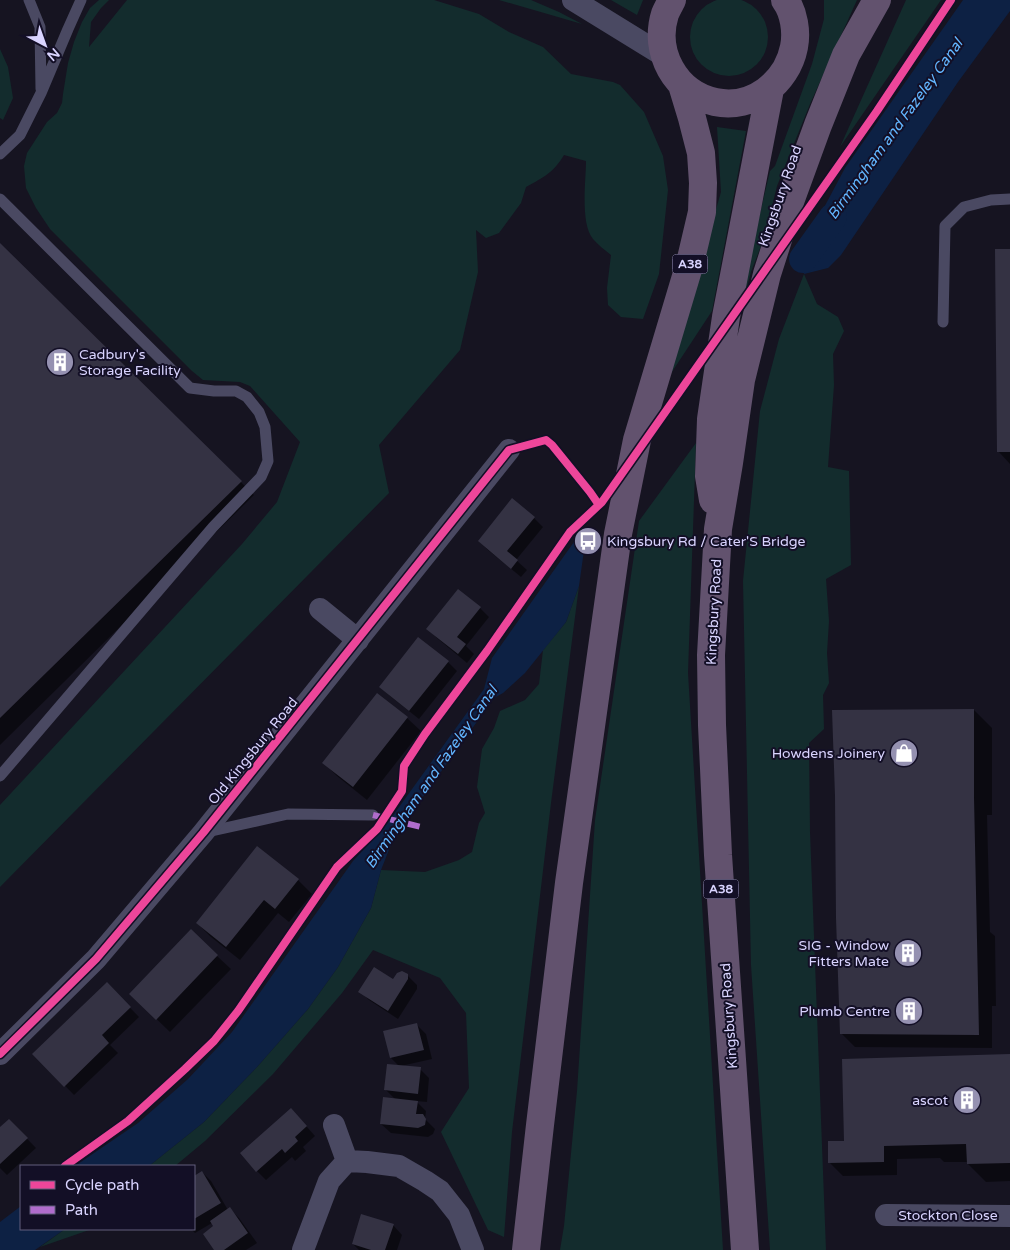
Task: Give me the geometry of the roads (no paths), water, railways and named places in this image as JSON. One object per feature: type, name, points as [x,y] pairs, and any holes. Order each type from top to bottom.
[{"type":"highway","name":"A38","points":[[672,0],[662,27],[664,56],[671,72],[682,85],[698,96],[726,103],[735,103],[754,98],[770,89],[783,75],[792,58],[796,40],[794,21],[787,1]]},
{"type":"highway","name":"Kingsbury Road","points":[[745,1250],[718,855],[712,725],[711,655],[718,528],[741,380],[767,274],[791,199],[818,125],[846,56],[877,0]]},
{"type":"highway","name":"A38","points":[[526,1250],[569,883],[618,534],[637,440],[690,263],[702,212],[704,182],[701,153],[682,85]]},
{"type":"highway","name":"A38","points":[[718,528],[709,476],[711,419],[726,317],[770,89]]},
{"type":"street","points":[[573,0],[664,56]]},
{"type":"street","name":"Old Kingsbury Road","points":[[0,1054],[96,959],[203,833],[509,450]]},
{"type":"street","points":[[320,609],[358,640]]},
{"type":"street","points":[[334,1125],[347,1161]]},
{"type":"street","points":[[304,1250],[329,1182],[347,1161]]},
{"type":"street","points":[[347,1161],[399,1166],[440,1191],[459,1215],[473,1250]]},
{"type":"street","name":"Stockton Close","points":[[886,1215],[1010,1216]]},
{"type":"lane","points":[[29,0],[40,26],[41,93]]},
{"type":"lane","points":[[0,154],[20,135],[41,93],[81,0]]},
{"type":"lane","points":[[0,198],[190,388],[236,391],[248,397],[259,412],[265,427],[268,461],[261,477],[213,527],[0,776]]},
{"type":"lane","points":[[943,322],[945,226],[964,207],[992,200],[1010,199]]},
{"type":"lane","points":[[203,833],[288,814],[373,815]]},
{"type":"water","points":[[963,0],[1010,0],[1010,11],[958,82],[841,255],[828,268],[804,274],[820,215],[845,168]]},
{"type":"water","points":[[587,529],[579,586],[566,622],[525,673],[503,693],[494,698],[394,837],[381,870],[371,908],[338,967],[308,1009],[257,1067],[204,1122],[150,1165],[76,1165],[138,1123],[188,1079],[232,1032],[353,861],[384,828],[484,689],[492,658],[576,539]]},
{"type":"water","points":[[20,1207],[20,1230],[64,1230],[35,1250],[0,1250],[0,1222]]},
{"type":"waterway","name":"Birmingham and Fazeley Canal","points":[[803,259],[833,217]]},
{"type":"place","name":"Cadbury's Storage Facility","points":[[60,362]]},
{"type":"place","name":"Kingsbury Rd / Cater'S Bridge","points":[[588,541]]},
{"type":"place","name":"Howdens Joinery","points":[[904,753]]},
{"type":"place","name":"SIG - Window Fitters Mate","points":[[908,953]]},
{"type":"place","name":"Plumb Centre","points":[[909,1011]]},
{"type":"place","name":"ascot","points":[[967,1100]]}]
